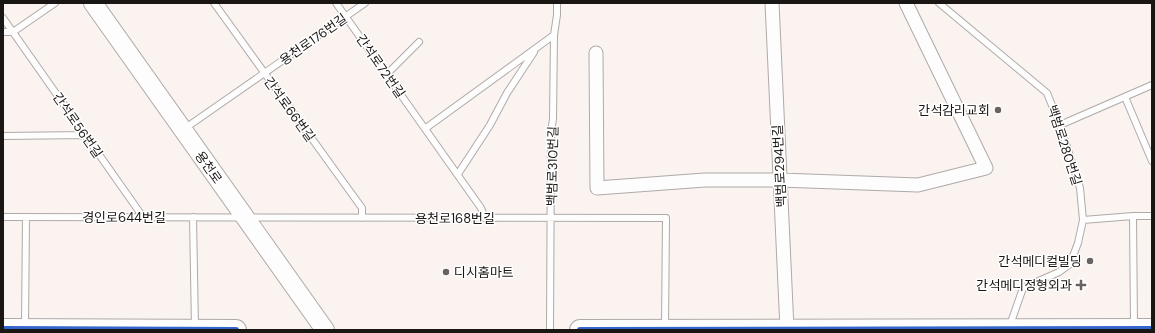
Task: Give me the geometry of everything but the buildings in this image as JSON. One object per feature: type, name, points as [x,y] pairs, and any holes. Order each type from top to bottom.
[{"type":"main road","points":[[3,329],[236,330]]},
{"type":"main road","points":[[580,330],[1140,329]]},
{"type":"street","name":"용천로","points":[[93,3],[324,330]]},
{"type":"street","name":"백범로294번길","points":[[772,3],[787,329]]},
{"type":"street","points":[[596,53],[597,188],[705,180],[780,180],[918,186],[986,168],[906,3]]},
{"type":"lane","points":[[3,32],[13,32],[55,3]]},
{"type":"lane","name":"간석로66번길","points":[[214,3],[362,208],[362,218]]},
{"type":"lane","name":"간석로72번길","points":[[336,3],[458,174],[481,208],[485,218]]},
{"type":"lane","name":"용천로176번길","points":[[183,130],[365,3]]},
{"type":"lane","name":"백범로310번길","points":[[550,330],[552,218],[551,132],[553,119],[554,35],[558,15],[557,3]]},
{"type":"lane","name":"백범로280번길","points":[[939,3],[1047,93],[1060,125],[1080,188],[1083,220],[1078,242],[1070,264],[1059,272],[1023,288],[1000,329]]},
{"type":"lane","name":"간석로56번길","points":[[3,18],[143,218]]},
{"type":"lane","points":[[426,128],[554,35]]},
{"type":"lane","points":[[387,74],[419,42]]},
{"type":"lane","points":[[458,174],[490,125],[507,93],[536,48]]},
{"type":"lane","points":[[1060,125],[1152,85]]},
{"type":"lane","points":[[1125,97],[1152,161]]},
{"type":"lane","points":[[3,136],[85,135]]},
{"type":"lane","points":[[1133,216],[1140,329]]},
{"type":"lane","points":[[1083,220],[1152,216]]},
{"type":"lane","name":"경인로644번길","points":[[3,217],[245,218]]},
{"type":"lane","points":[[25,329],[26,217]]},
{"type":"lane","points":[[193,218],[195,330]]},
{"type":"lane","name":"용천로168번길","points":[[245,218],[666,218],[665,330]]},
{"type":"transit line","points":[[3,329],[236,330]]},
{"type":"transit line","points":[[580,330],[1152,329]]},
{"type":"place","name":"간석감리교회","points":[[998,110]]},
{"type":"place","name":"간석메디컬빌딩","points":[[1090,261]]},
{"type":"place","name":"디시홈마트","points":[[446,272]]},
{"type":"place","name":"간석메디정형외과","points":[[1081,285]]}]
